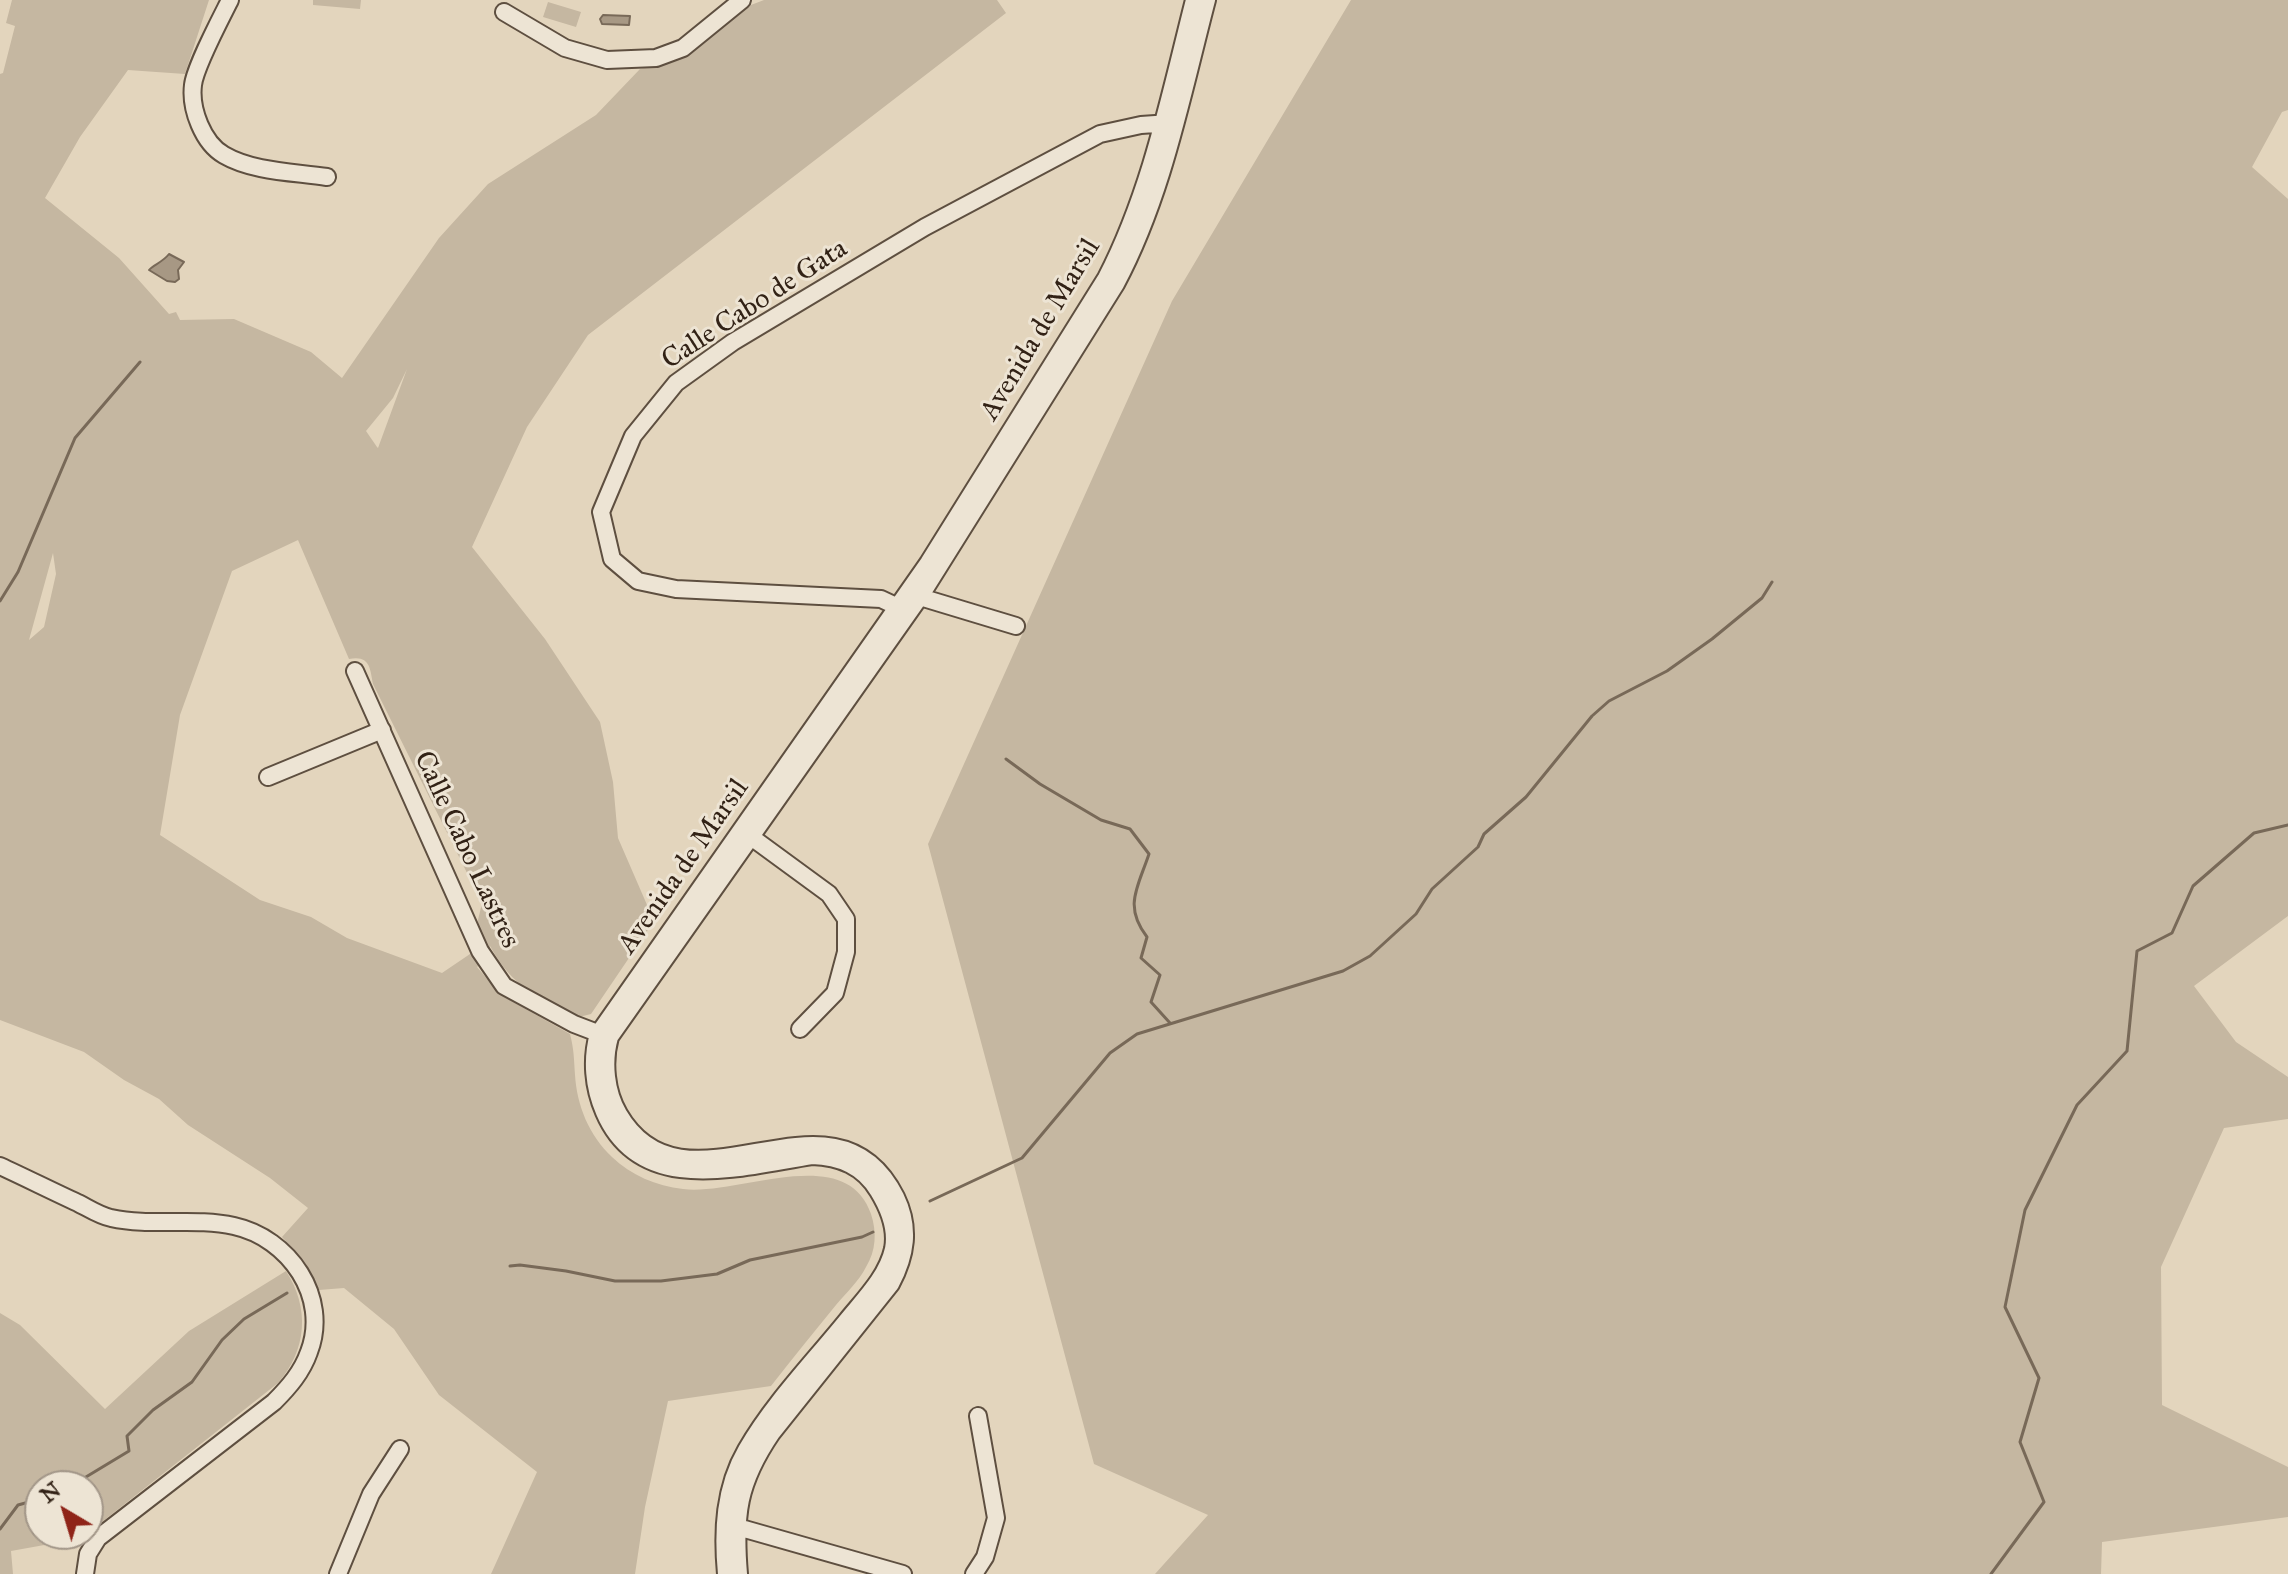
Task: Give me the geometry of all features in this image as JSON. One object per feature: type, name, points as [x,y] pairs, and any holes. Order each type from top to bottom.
[{"type":"street","points":[[230,0],[193,84],[196,118],[211,144],[224,155],[245,163],[327,177]]},
{"type":"street","points":[[504,12],[565,48],[607,60],[656,58],[683,48],[742,0]]},
{"type":"street","name":"Avenida de Marsil","points":[[747,834],[928,563],[1106,278],[1124,243],[1169,123],[1194,0]]},
{"type":"street","name":"Avenida de Marsil","points":[[604,1036],[920,597],[1116,284],[1136,247],[1169,123],[1207,0]]},
{"type":"street","name":"Calle Cabo de Gata","points":[[898,607],[881,599],[676,589],[638,581],[612,559],[601,512],[633,436],[676,383],[733,342],[925,227],[1100,134],[1169,123]]},
{"type":"street","points":[[920,597],[1016,626]]},
{"type":"street","name":"Calle Cabo Lastres","points":[[355,671],[480,951],[504,986],[574,1024],[604,1036]]},
{"type":"street","points":[[268,777],[382,730]]},
{"type":"street","points":[[747,834],[829,894],[846,919],[846,952],[835,993],[800,1029]]},
{"type":"street","points":[[604,1036],[610,1094],[628,1128],[641,1140],[680,1159],[708,1160],[810,1144],[829,1144],[850,1150],[881,1173],[903,1215],[905,1246],[891,1284],[756,1457],[730,1525],[726,1574]]},
{"type":"street","points":[[0,1166],[110,1218],[233,1225],[259,1234],[284,1251],[312,1294],[314,1321],[310,1350],[295,1380],[274,1402],[98,1538],[88,1554],[85,1574]]},
{"type":"street","points":[[974,1574],[985,1557],[996,1518],[978,1416]]},
{"type":"street","points":[[338,1574],[371,1494],[400,1449]]},
{"type":"street","points":[[730,1525],[739,1574]]},
{"type":"street","points":[[730,1525],[903,1574]]},
{"type":"shaded area","points":[[12,0],[209,0],[185,74],[128,70],[80,137],[45,198],[119,258],[169,314],[176,312],[180,320],[234,319],[311,352],[342,378],[439,238],[488,184],[596,115],[640,69],[689,54],[751,5],[764,0],[997,0],[1006,13],[588,335],[527,427],[472,547],[545,639],[600,722],[613,782],[618,838],[654,921],[591,1014],[579,1017],[528,990],[508,973],[490,946],[487,959],[477,967],[501,995],[570,1034],[576,1087],[586,1119],[604,1148],[627,1169],[654,1182],[683,1189],[706,1189],[788,1177],[815,1176],[839,1180],[858,1192],[871,1214],[874,1228],[874,1248],[863,1272],[771,1386],[668,1401],[645,1507],[635,1574],[491,1574],[537,1472],[439,1395],[394,1329],[344,1288],[319,1290],[306,1264],[282,1237],[308,1208],[270,1178],[188,1125],[159,1099],[124,1080],[84,1052],[0,1020],[0,74],[3,73],[15,26],[6,23]],"holes":[[[407,369],[378,448],[366,431],[393,398]],[[298,540],[349,659],[361,659],[368,664],[373,684],[482,903],[470,954],[442,973],[347,938],[311,917],[260,900],[160,835],[180,715],[232,571]],[[53,553],[56,574],[44,627],[29,640]]]},
{"type":"shaded area","points":[[313,0],[361,0],[360,9],[313,5]]},
{"type":"shaded area","points":[[1351,0],[2288,0],[2288,110],[2282,112],[2252,167],[2288,199],[2288,916],[2194,986],[2236,1042],[2288,1077],[2288,1119],[2224,1128],[2161,1267],[2162,1405],[2288,1467],[2288,1517],[2102,1542],[2101,1574],[1155,1574],[1208,1515],[1094,1464],[928,844],[1172,301]]},
{"type":"shaded area","points":[[548,2],[581,12],[576,27],[543,17]]},
{"type":"shaded area","points":[[603,15],[630,16],[629,25],[602,24],[600,19]]},
{"type":"shaded area","points":[[169,254],[184,262],[178,270],[179,279],[175,282],[167,281],[149,270]]},
{"type":"shaded area","points":[[286,1271],[294,1285],[302,1314],[300,1343],[288,1370],[278,1383],[104,1520],[104,1470],[24,1470],[24,1549],[11,1551],[13,1574],[0,1574],[0,1313],[20,1325],[105,1409],[189,1331]]},
{"type":"waterway","points":[[0,601],[18,572],[75,438],[140,362]]},
{"type":"waterway","points":[[930,1201],[1022,1158],[1110,1053],[1137,1034],[1343,971],[1370,956],[1416,914],[1432,889],[1478,847],[1484,834],[1526,797],[1592,716],[1609,701],[1667,671],[1712,639],[1762,598],[1772,582]]},
{"type":"waterway","points":[[1006,759],[1040,784],[1101,820],[1130,829],[1149,854],[1134,906],[1147,937],[1141,958],[1160,975],[1151,1002],[1170,1023]]},
{"type":"waterway","points":[[1991,1574],[2044,1502],[2020,1442],[2039,1378],[2005,1307],[2025,1210],[2077,1105],[2127,1051],[2137,951],[2172,933],[2193,886],[2254,833],[2288,825]]},
{"type":"waterway","points":[[510,1266],[566,1271],[615,1281],[661,1281],[717,1274],[750,1260],[862,1237],[873,1232]]},
{"type":"waterway","points":[[98,1470],[129,1451],[127,1436],[153,1410],[192,1382],[222,1340],[244,1319],[287,1293]]},
{"type":"waterway","points":[[0,1529],[18,1505],[24,1503]]}]
